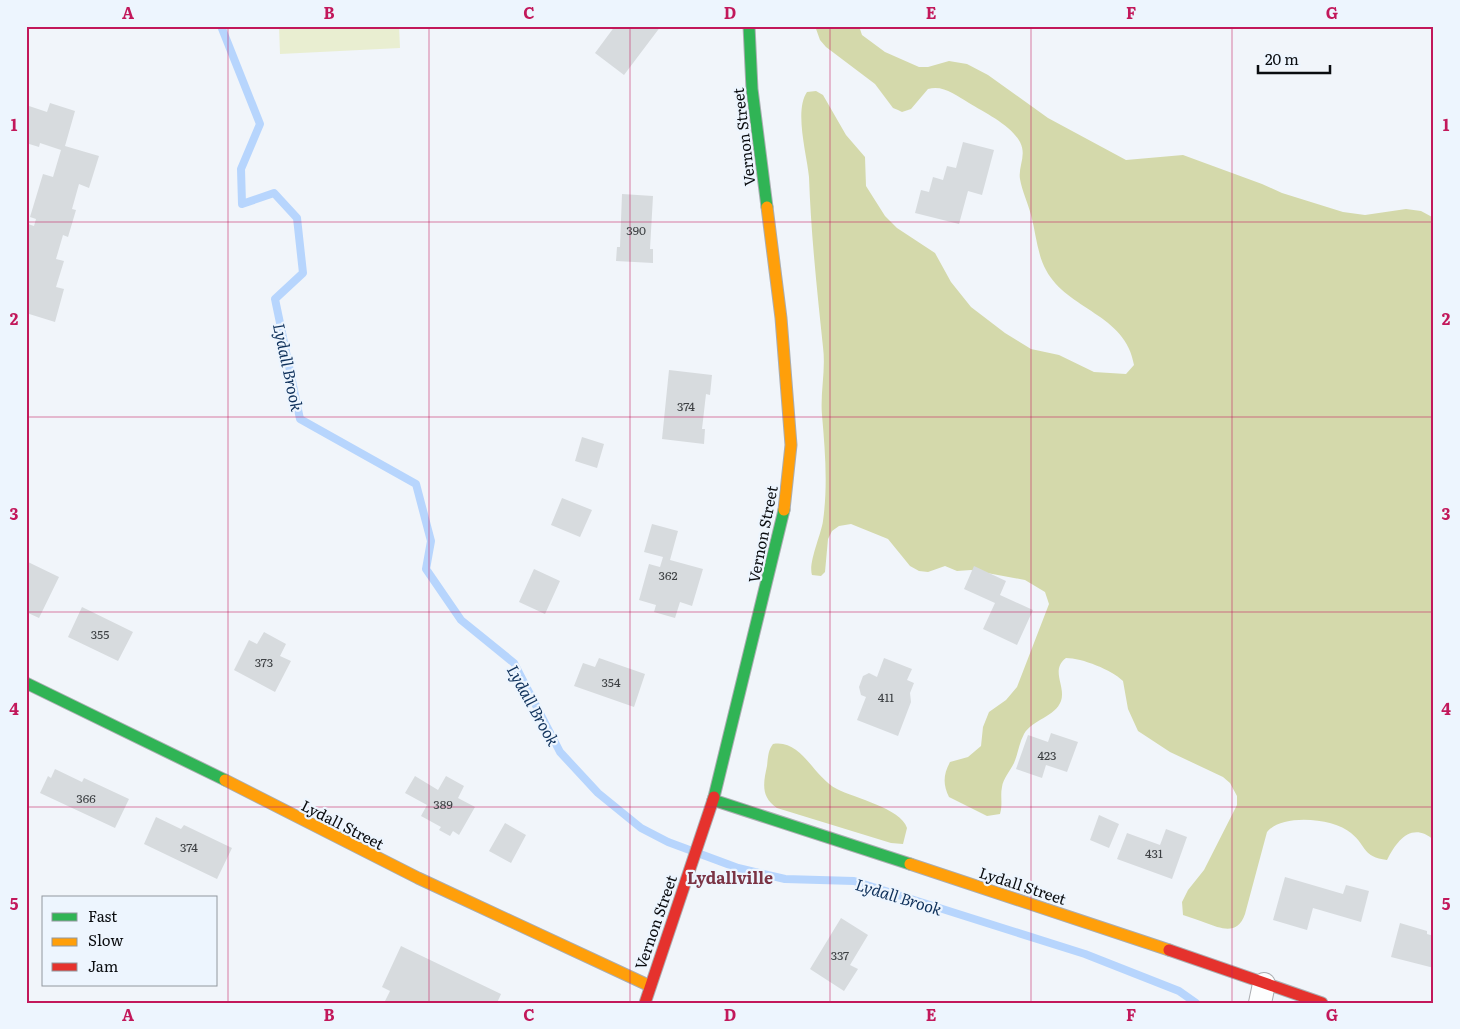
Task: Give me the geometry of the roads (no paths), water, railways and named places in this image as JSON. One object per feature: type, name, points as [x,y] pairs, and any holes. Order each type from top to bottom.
[{"type":"street","name":"Vernon Street","points":[[645,1003],[713,800],[784,514],[791,445],[781,318],[752,89],[749,26]]},
{"type":"street","name":"Lydall Street","points":[[26,683],[132,734],[418,878],[650,986]]},
{"type":"street","name":"Lydall Street","points":[[713,800],[1089,922],[1262,993],[1322,1003]]},
{"type":"waterway","name":"Lydall Brook","points":[[221,26],[260,124],[241,169],[242,204],[274,193],[297,218],[303,273],[275,299],[300,419],[416,484],[431,541],[426,569],[461,620],[514,663],[560,752],[598,793],[641,828],[668,842],[738,868],[785,879],[854,881],[1085,954],[1179,991],[1196,1003]]},
{"type":"district","name":"Lydallville","points":[[730,877]]}]
